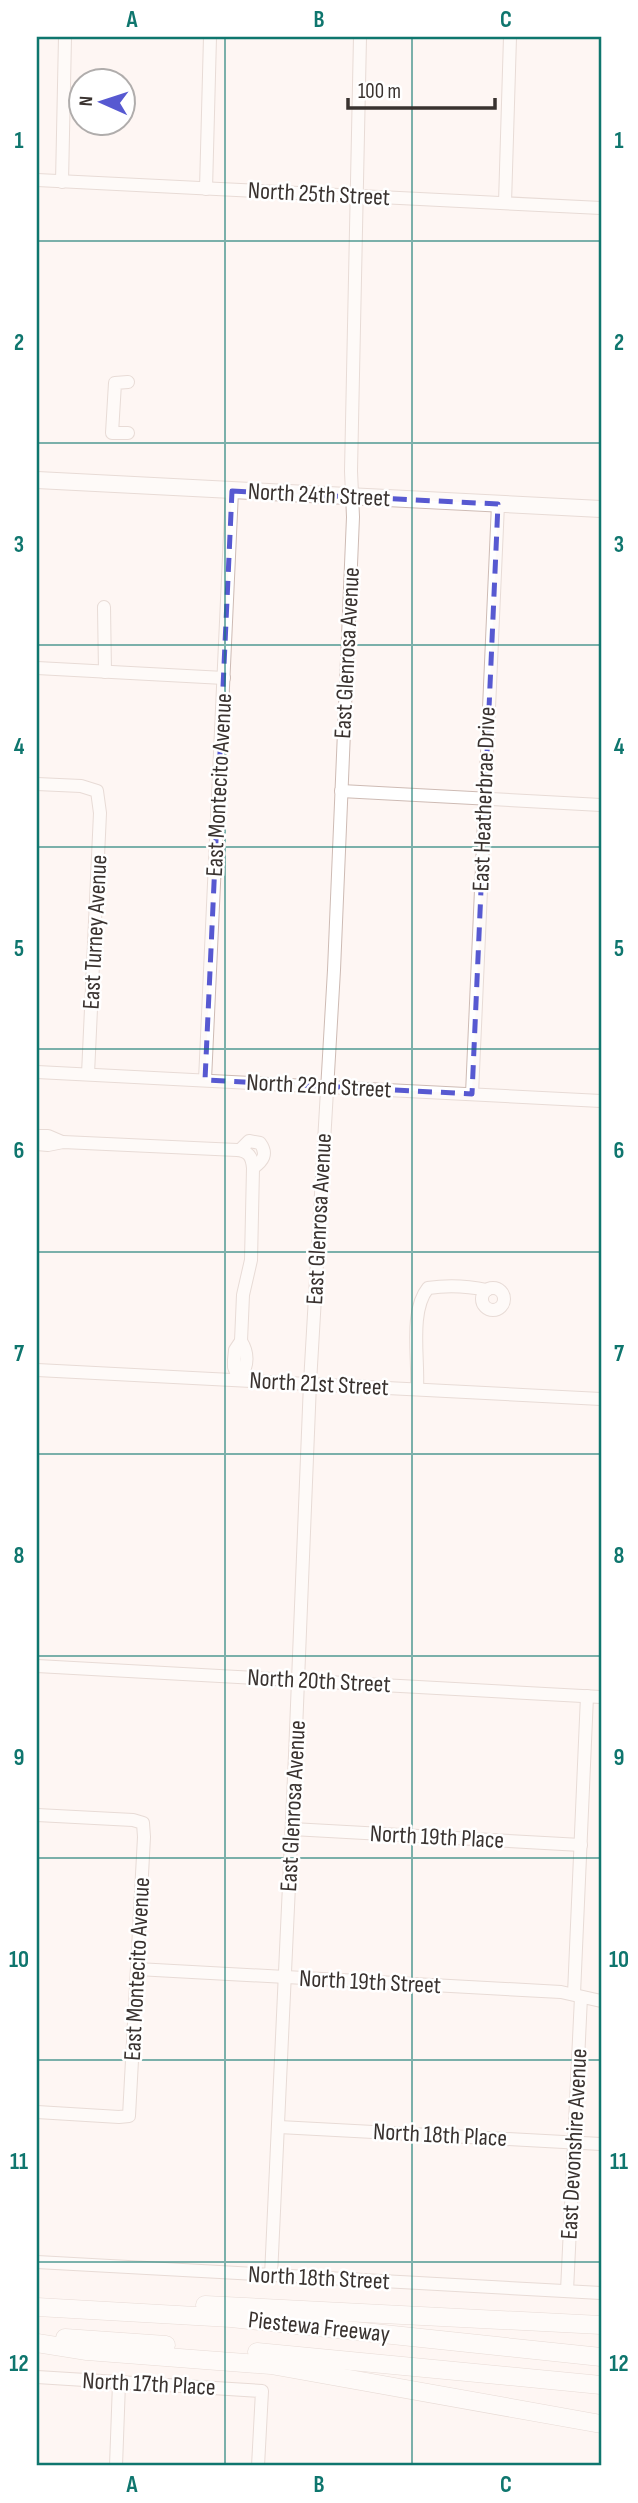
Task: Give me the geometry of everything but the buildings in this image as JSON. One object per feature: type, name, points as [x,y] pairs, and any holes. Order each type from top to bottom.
[{"type":"highway","points":[[37,2305],[88,2301],[286,2308],[601,2325]]},
{"type":"highway","name":"Piestewa Freeway","points":[[37,2305],[231,2318],[601,2357]]},
{"type":"highway","name":"Piestewa Freeway","points":[[37,2340],[88,2339],[260,2352],[601,2385]]},
{"type":"highway","points":[[37,2340],[88,2351],[271,2365],[601,2424]]},
{"type":"main road","name":"North 24th Street","points":[[37,480],[601,509]]},
{"type":"street","points":[[62,181],[65,37]]},
{"type":"street","points":[[206,188],[210,37]]},
{"type":"street","name":"East Glenrosa Avenue","points":[[271,2276],[310,1383],[331,1022],[354,496],[351,471],[360,37]]},
{"type":"street","points":[[505,203],[510,37]]},
{"type":"street","name":"North 25th Street","points":[[37,180],[601,208]]},
{"type":"street","points":[[128,383],[115,383],[112,433],[128,433]]},
{"type":"street","name":"East Montecito Avenue","points":[[205,1080],[232,491]]},
{"type":"street","name":"East Heatherbrae Drive","points":[[472,1094],[498,504]]},
{"type":"street","points":[[104,607],[106,672]]},
{"type":"street","points":[[37,668],[224,678]]},
{"type":"street","name":"East Turney Avenue","points":[[37,784],[80,786],[97,791],[100,813],[89,1074]]},
{"type":"street","points":[[341,791],[601,804]]},
{"type":"street","name":"North 22nd Street","points":[[37,1072],[601,1101]]},
{"type":"street","points":[[37,1136],[48,1136],[62,1142]]},
{"type":"street","points":[[37,1144],[62,1142],[240,1150],[250,1155],[253,1168],[251,1260],[243,1295],[241,1340],[235,1350],[234,1367],[239,1380]]},
{"type":"street","points":[[417,1389],[418,1306],[422,1295],[428,1288],[435,1287],[473,1287],[487,1290]]},
{"type":"street","name":"North 21st Street","points":[[37,1370],[601,1399]]},
{"type":"street","name":"North 20th Street","points":[[37,1666],[601,1697]]},
{"type":"street","name":"East Devonshire Avenue","points":[[567,2291],[587,1696]]},
{"type":"street","name":"East Montecito Avenue","points":[[37,1815],[133,1820],[143,1823],[128,2116],[119,2118],[37,2112]]},
{"type":"street","name":"North 19th Place","points":[[292,1829],[581,1845]]},
{"type":"street","name":"North 19th Street","points":[[137,1969],[578,1996],[601,2001]]},
{"type":"street","name":"North 18th Place","points":[[279,2127],[601,2144]]},
{"type":"street","name":"North 18th Street","points":[[37,2262],[601,2293]]},
{"type":"street","name":"North 17th Place","points":[[37,2377],[262,2391],[258,2466]]},
{"type":"street","points":[[116,2466],[119,2383]]},
{"type":"highlighted area","points":[[232,491],[498,504],[472,1094],[205,1080]]}]
